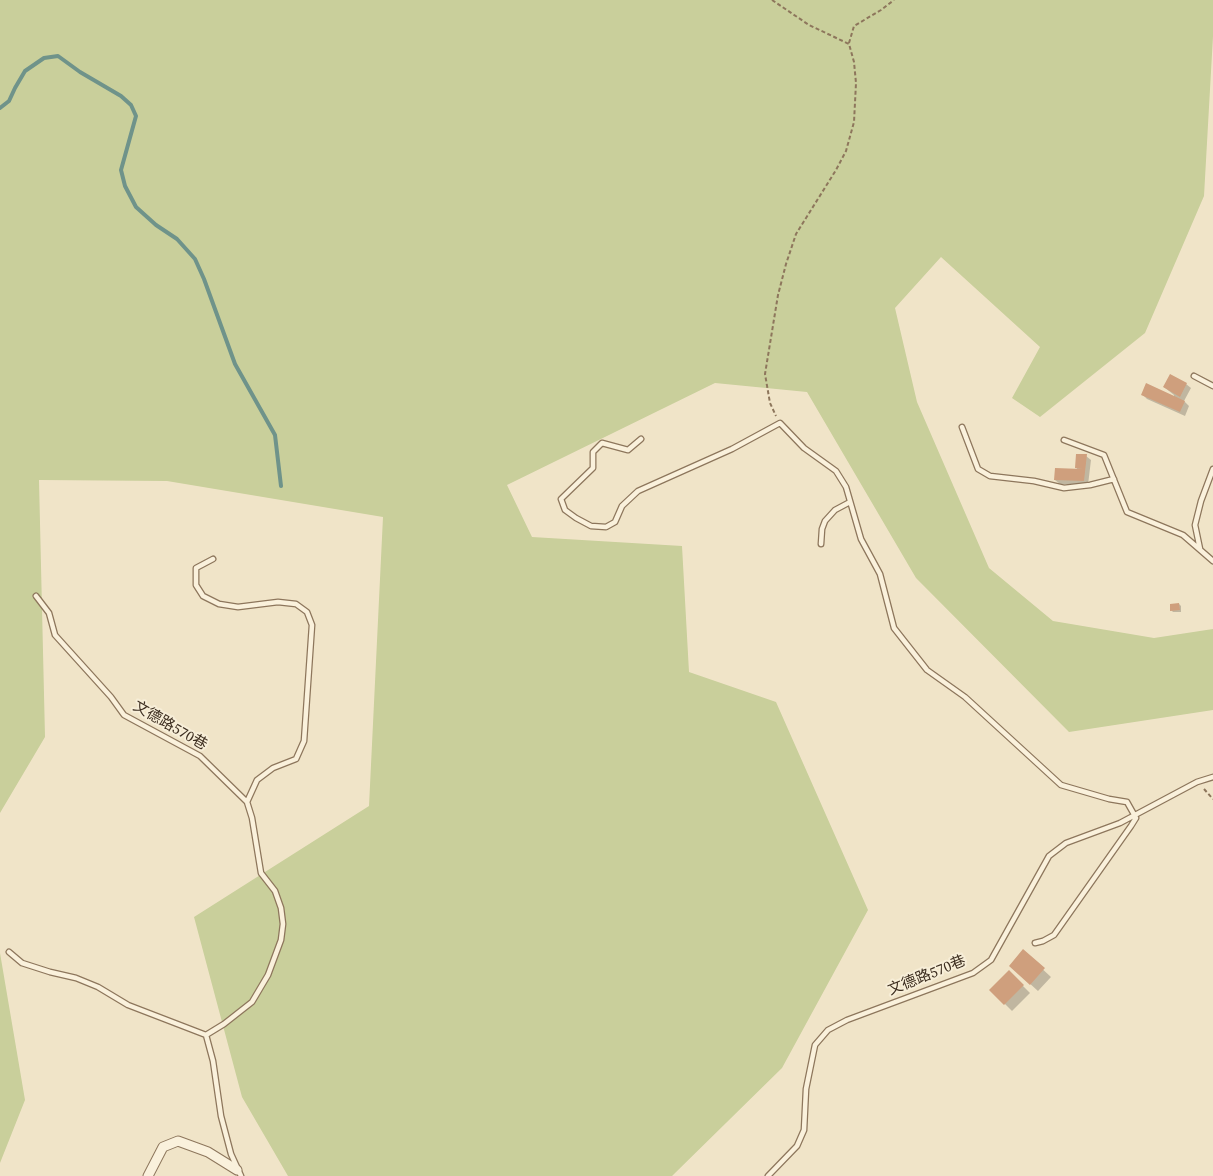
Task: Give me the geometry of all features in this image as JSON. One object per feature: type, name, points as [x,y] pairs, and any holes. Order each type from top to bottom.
[{"type":"street","points":[[148,1176],[163,1147],[178,1141],[208,1152],[239,1173]]},
{"type":"lane","points":[[1194,376],[1213,386]]},
{"type":"lane","points":[[642,438],[628,450],[602,443],[592,452],[593,468],[561,499],[565,510],[591,526],[606,527],[615,522],[622,506],[638,491],[732,449],[780,423],[804,448],[836,471],[846,487],[861,539],[880,574],[894,628],[927,670],[965,697],[1062,784],[1109,799],[1127,802],[1136,818],[1131,826],[1054,935],[1044,942],[1035,943]]},
{"type":"lane","points":[[962,427],[978,469],[990,476],[1064,488],[1090,486],[1114,479]]},
{"type":"lane","points":[[1064,440],[1104,455],[1127,512],[1182,535],[1213,561]]},
{"type":"lane","points":[[1200,549],[1195,525],[1200,501],[1213,469]]},
{"type":"lane","points":[[821,544],[822,529],[825,521],[835,510],[850,502]]},
{"type":"lane","points":[[206,1035],[224,1024],[252,1002],[268,975],[281,940],[282,908],[275,891],[261,873],[247,802],[257,780],[273,768],[296,759],[304,742],[312,625],[307,612],[296,604],[278,602],[238,608],[219,604],[203,596],[196,585],[196,568],[213,559]]},
{"type":"lane","name":"文德路570巷","points":[[36,596],[49,613],[55,635],[124,715],[200,756],[247,802]]},
{"type":"lane","name":"文德路570巷","points":[[768,1176],[797,1146],[804,1130],[806,1089],[815,1045],[828,1030],[847,1020],[973,973],[991,960],[1049,856],[1066,842],[1120,824],[1197,782],[1213,777]]},
{"type":"lane","points":[[9,952],[22,963],[76,978],[98,987],[128,1004],[206,1035]]},
{"type":"lane","points":[[206,1035],[213,1061],[221,1116],[231,1154],[239,1173]]},
{"type":"path","points":[[772,0],[809,26],[849,44]]},
{"type":"path","points":[[780,423],[770,403],[765,374],[778,295],[786,264],[796,234],[846,151],[854,122],[856,83],[854,62],[849,44],[854,26],[894,0]]},
{"type":"path","points":[[1197,782],[1213,799]]},
{"type":"green space","points":[[0,0],[1213,0],[1213,36],[1204,196],[1145,333],[1040,417],[1012,398],[1040,347],[941,257],[895,308],[917,402],[989,568],[1053,621],[1154,638],[1213,629],[1213,710],[1069,732],[916,578],[807,392],[715,383],[507,485],[532,537],[682,546],[689,672],[776,702],[868,910],[782,1068],[672,1176],[288,1176],[242,1097],[194,917],[369,806],[383,517],[167,481],[39,480],[45,737],[0,813]]},
{"type":"green space","points":[[0,953],[25,1100],[0,1163]]},
{"type":"building","points":[[1170,374],[1187,383],[1180,397],[1163,387]]},
{"type":"building","points":[[1146,383],[1185,401],[1180,412],[1141,395]]},
{"type":"building","points":[[1076,454],[1087,454],[1084,481],[1054,480],[1055,468],[1082,469],[1075,468]]},
{"type":"building","points":[[1179,603],[1180,610],[1170,611],[1170,604]]},
{"type":"building","points":[[1023,949],[1045,968],[1030,985],[1009,966]]},
{"type":"building","points":[[1009,970],[1024,985],[1004,1005],[989,990]]},
{"type":"waterway","points":[[0,108],[9,101],[25,71],[44,58],[58,56],[80,72],[121,96],[131,105],[136,116],[121,170],[125,186],[136,207],[156,225],[177,239],[195,259],[235,364],[275,435],[281,486]]}]
